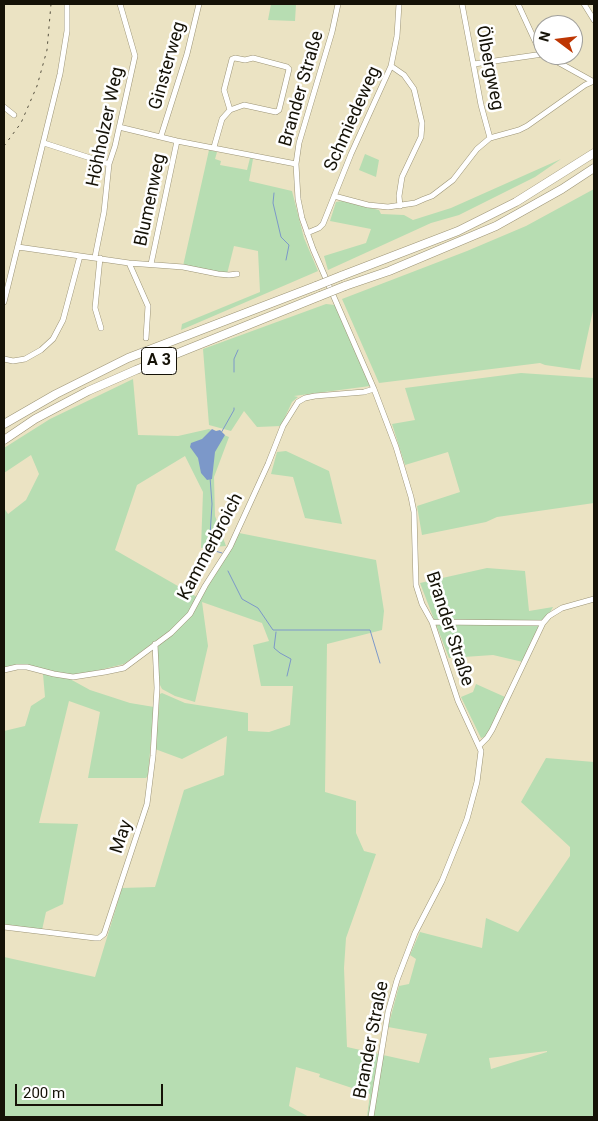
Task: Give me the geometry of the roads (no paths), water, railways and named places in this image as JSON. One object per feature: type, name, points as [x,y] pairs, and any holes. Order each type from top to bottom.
[{"type":"highway","name":"A 3","points":[[4,424],[56,394],[128,358],[458,231],[516,202],[594,153]]},
{"type":"highway","name":"A 3","points":[[4,440],[35,419],[88,391],[136,370],[320,296],[389,271],[496,226],[562,189],[594,168]]},
{"type":"street","points":[[4,302],[44,143],[65,47],[66,4]]},
{"type":"street","name":"Höhholzer Weg","points":[[101,328],[95,308],[98,258],[109,164],[135,56],[120,4]]},
{"type":"street","name":"Ginsterweg","points":[[161,136],[187,54],[199,4]]},
{"type":"street","name":"Brander Straße","points":[[338,4],[332,32],[299,143],[296,164],[298,199],[307,232],[390,428],[411,497],[415,528],[414,574],[416,585],[422,604],[432,622],[458,701],[479,746],[481,757],[477,782],[467,819],[442,881],[415,933],[397,980],[388,1012],[371,1117]]},
{"type":"street","name":"Schmiedeweg","points":[[307,232],[321,226],[391,66],[396,46],[399,4]]},
{"type":"street","name":"Ölbergweg","points":[[462,4],[481,105],[490,138]]},
{"type":"street","points":[[518,4],[533,35]]},
{"type":"street","points":[[584,4],[594,20]]},
{"type":"street","points":[[474,64],[533,56]]},
{"type":"street","points":[[214,147],[222,119],[230,110],[244,105],[276,112],[279,110],[289,69],[287,66],[253,58],[245,60],[232,59],[224,90],[230,110]]},
{"type":"street","points":[[334,196],[376,206],[400,206],[415,203],[432,196],[445,187],[461,171],[477,149],[490,138],[528,126],[593,81],[562,65]]},
{"type":"street","points":[[391,66],[404,74],[414,89],[422,123],[421,136],[402,177],[399,196],[400,206]]},
{"type":"street","points":[[4,108],[14,115]]},
{"type":"street","points":[[119,127],[177,141],[296,164]]},
{"type":"street","name":"Blumenweg","points":[[151,264],[177,141]]},
{"type":"street","points":[[44,143],[109,164]]},
{"type":"street","points":[[18,246],[223,275],[237,274]]},
{"type":"street","points":[[4,359],[13,361],[25,359],[41,350],[53,339],[63,320],[80,256]]},
{"type":"street","points":[[129,262],[148,306],[146,338]]},
{"type":"street","name":"Kammerbroich","points":[[4,670],[27,667],[67,676],[90,675],[124,668],[181,625],[190,614],[230,547],[268,464],[283,426],[298,402],[315,396],[364,392],[374,389]]},
{"type":"street","points":[[479,746],[492,730],[543,623],[549,616],[562,608],[594,599]]},
{"type":"street","points":[[432,622],[543,623]]},
{"type":"street","name":"May","points":[[4,927],[95,938],[99,938],[104,934],[147,804],[153,756],[157,688],[155,644]]},
{"type":"water","points":[[212,429],[220,430],[225,435],[215,452],[212,479],[207,480],[201,473],[198,458],[190,447],[191,443],[202,439]]},
{"type":"waterway","points":[[274,193],[273,203],[281,237],[289,245],[286,260]]},
{"type":"waterway","points":[[234,372],[234,359],[238,350]]},
{"type":"waterway","points":[[221,433],[234,408]]},
{"type":"waterway","points":[[210,477],[212,504],[210,536],[215,551],[222,553]]},
{"type":"waterway","points":[[228,571],[242,599],[258,608],[273,630],[370,630],[380,663]]},
{"type":"waterway","points":[[276,632],[274,648],[291,659],[287,676]]},
{"type":"railway","points":[[4,146],[21,123],[37,86],[47,50],[51,4]]}]
